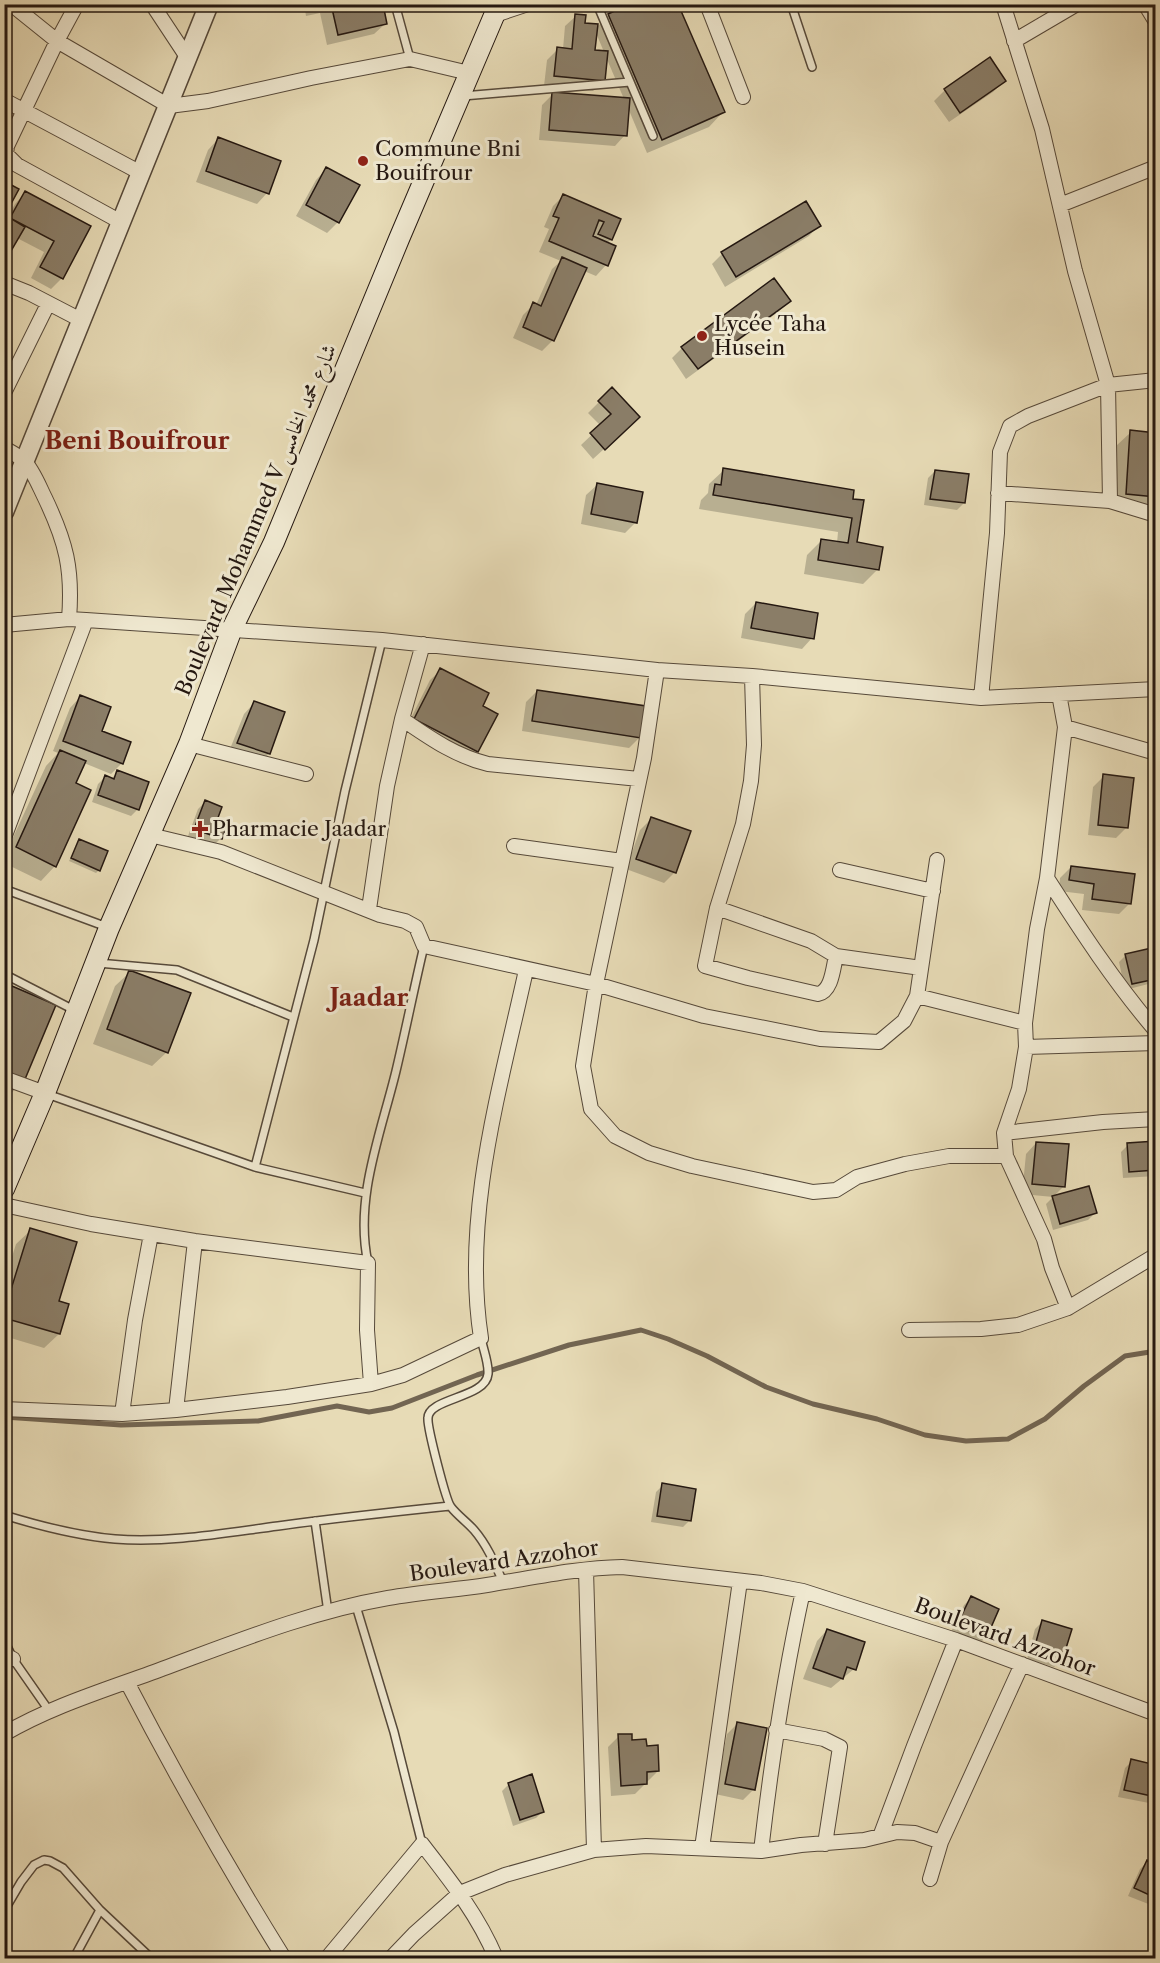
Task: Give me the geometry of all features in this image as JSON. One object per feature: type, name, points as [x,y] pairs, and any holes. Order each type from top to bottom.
[{"type":"main road","name":"Boulevard Mohammed V شارع محمد الخامس","points":[[4,1189],[45,1094],[75,1011],[109,928],[189,744],[232,629],[274,542],[399,239],[497,10]]},
{"type":"street","points":[[77,4],[57,41],[6,151],[10,160],[121,222]]},
{"type":"street","points":[[152,4],[187,57]]},
{"type":"street","points":[[4,512],[170,106],[209,4]]},
{"type":"street","points":[[497,10],[528,4]]},
{"type":"street","points":[[707,4],[743,97]]},
{"type":"street","points":[[1003,4],[1042,129],[1075,271],[1108,385],[1110,501]]},
{"type":"street","points":[[1014,40],[1065,13],[1077,4]]},
{"type":"street","points":[[1145,4],[1155,22]]},
{"type":"street","points":[[19,7],[57,41],[170,106],[410,59],[469,73]]},
{"type":"street","points":[[4,100],[141,173]]},
{"type":"street","points":[[1060,205],[1155,167]]},
{"type":"street","points":[[4,283],[29,293],[81,320]]},
{"type":"street","points":[[4,393],[48,304]]},
{"type":"street","points":[[981,698],[997,533],[1000,452],[1010,426],[1028,416],[1108,385],[1155,380]]},
{"type":"street","points":[[4,448],[24,462],[49,507],[64,546],[72,588],[69,619]]},
{"type":"street","points":[[998,493],[1110,501],[1155,515]]},
{"type":"street","points":[[4,625],[69,619],[382,640],[657,670],[752,676],[981,698],[1155,689]]},
{"type":"street","points":[[4,838],[86,620]]},
{"type":"street","points":[[369,909],[387,786],[402,719],[423,644]]},
{"type":"street","points":[[657,670],[639,779],[596,984],[583,1066],[591,1109],[615,1136],[649,1154],[692,1166],[813,1192],[836,1190],[857,1177],[905,1164],[949,1156],[1006,1156]]},
{"type":"street","points":[[752,676],[754,745],[751,781],[743,824],[717,908],[705,966],[818,994],[823,993],[828,985],[836,956]]},
{"type":"street","points":[[1059,694],[1065,727],[1047,878],[1037,929],[1025,1023],[1026,1047],[1020,1089],[1004,1134],[1006,1156],[1044,1239],[1052,1268],[1068,1308]]},
{"type":"street","points":[[402,719],[450,751],[488,764],[639,779]]},
{"type":"street","points":[[1065,727],[1155,753]]},
{"type":"street","points":[[189,744],[306,774]]},
{"type":"street","points":[[150,835],[221,852],[369,909],[412,923],[420,933],[424,946],[596,984],[704,1016],[820,1039],[879,1042],[904,1021],[917,996],[937,860]]},
{"type":"street","points":[[514,846],[622,861]]},
{"type":"street","points":[[840,870],[933,891]]},
{"type":"street","points":[[1047,878],[1086,938],[1155,1031]]},
{"type":"street","points":[[717,908],[811,941],[836,956],[921,968]]},
{"type":"street","points":[[4,1409],[122,1414],[176,1410],[371,1384],[403,1375],[482,1342],[476,1287],[482,1189],[493,1122],[526,970]]},
{"type":"street","points":[[917,996],[1025,1023]]},
{"type":"street","points":[[1026,1047],[1155,1043]]},
{"type":"street","points":[[4,1078],[45,1094]]},
{"type":"street","points":[[1004,1134],[1103,1122],[1155,1119]]},
{"type":"street","points":[[4,1205],[151,1234],[368,1263],[367,1330],[371,1384]]},
{"type":"street","points":[[122,1414],[135,1320],[151,1234]]},
{"type":"street","points":[[176,1410],[195,1241]]},
{"type":"street","points":[[909,1330],[981,1329],[1018,1325],[1068,1308],[1155,1255]]},
{"type":"street","name":"Boulevard Azzohor","points":[[4,1734],[50,1712],[127,1682],[328,1612],[388,1598],[533,1576],[622,1568],[740,1581],[803,1591],[956,1640],[1155,1714]]},
{"type":"street","points":[[586,1570],[594,1850]]},
{"type":"street","points":[[702,1848],[740,1581]]},
{"type":"street","points":[[761,1851],[776,1730],[803,1591]]},
{"type":"street","points":[[881,1834],[956,1640]]},
{"type":"street","points":[[930,1879],[940,1842],[1022,1664]]},
{"type":"street","points":[[127,1682],[239,1887],[284,1959]]},
{"type":"street","points":[[776,1730],[824,1738],[840,1747],[825,1844]]},
{"type":"street","points":[[391,1959],[414,1934],[460,1893],[505,1875],[594,1850],[646,1846],[761,1851],[864,1840],[881,1834],[915,1833],[940,1842]]},
{"type":"street","points":[[327,1959],[422,1844],[460,1893],[478,1921],[491,1958]]},
{"type":"lane","points":[[395,4],[410,59]]},
{"type":"lane","points":[[597,4],[653,136]]},
{"type":"lane","points":[[791,4],[812,67]]},
{"type":"lane","points":[[874,4],[883,7],[891,4]]},
{"type":"lane","points":[[460,96],[630,82]]},
{"type":"lane","points":[[255,1167],[314,940],[345,791],[382,640]]},
{"type":"lane","points":[[4,889],[109,928]]},
{"type":"lane","points":[[368,1263],[363,1230],[365,1193],[424,946]]},
{"type":"lane","points":[[96,963],[177,970],[293,1017]]},
{"type":"lane","points":[[4,974],[75,1011]]},
{"type":"lane","points":[[45,1094],[255,1167],[365,1193]]},
{"type":"lane","points":[[482,1342],[488,1371],[483,1384],[436,1407],[427,1417],[450,1506],[484,1543],[503,1582]]},
{"type":"lane","points":[[4,1515],[64,1531],[129,1539],[206,1536],[450,1506]]},
{"type":"lane","points":[[315,1521],[328,1612]]},
{"type":"lane","points":[[356,1606],[394,1732],[422,1844]]},
{"type":"lane","points":[[4,1640],[9,1657],[50,1712]]},
{"type":"lane","points":[[4,1911],[34,1865],[44,1860],[50,1861],[63,1869],[100,1910],[151,1959]]},
{"type":"lane","points":[[75,1959],[100,1910]]},
{"type":"building","points":[[331,4],[383,4],[387,24],[338,35]]},
{"type":"building","points":[[630,4],[678,4],[725,112],[662,140],[608,14]]},
{"type":"building","points":[[575,14],[586,15],[585,23],[598,24],[595,50],[608,51],[605,81],[554,76],[557,47],[572,49]]},
{"type":"building","points":[[990,57],[1006,81],[960,113],[944,89]]},
{"type":"building","points":[[552,92],[630,98],[627,136],[549,130]]},
{"type":"building","points":[[218,137],[281,161],[269,194],[206,171]]},
{"type":"building","points":[[326,167],[360,185],[339,223],[306,205]]},
{"type":"building","points":[[4,181],[19,189],[5,215],[25,227],[4,263]]},
{"type":"building","points":[[25,191],[91,226],[63,279],[40,267],[54,241],[10,218]]},
{"type":"building","points":[[563,194],[621,219],[612,240],[598,234],[604,222],[599,220],[593,236],[616,246],[608,266],[549,241],[559,218],[553,216]]},
{"type":"building","points":[[806,201],[821,226],[736,277],[721,252]]},
{"type":"building","points":[[562,257],[587,268],[554,341],[523,327],[533,302],[541,306]]},
{"type":"building","points":[[774,278],[791,301],[698,369],[681,347]]},
{"type":"building","points":[[612,387],[640,417],[605,450],[590,433],[611,414],[598,401]]},
{"type":"building","points":[[1130,430],[1156,433],[1156,497],[1126,494]]},
{"type":"building","points":[[723,468],[854,490],[853,499],[864,500],[857,542],[883,547],[879,570],[818,560],[821,539],[848,543],[852,518],[713,495],[715,484],[721,485]]},
{"type":"building","points":[[935,470],[969,474],[965,503],[930,499]]},
{"type":"building","points":[[597,483],[643,492],[637,523],[591,514]]},
{"type":"building","points":[[756,602],[818,613],[814,639],[751,628]]},
{"type":"building","points":[[440,668],[489,693],[483,706],[498,714],[478,752],[414,719]]},
{"type":"building","points":[[537,690],[646,706],[641,738],[532,721]]},
{"type":"building","points":[[80,695],[111,707],[102,731],[131,742],[123,764],[63,741]]},
{"type":"building","points":[[254,701],[285,712],[270,754],[237,743]]},
{"type":"building","points":[[60,750],[86,761],[76,783],[91,790],[56,867],[16,847]]},
{"type":"building","points":[[117,770],[149,782],[139,810],[98,795],[105,775],[114,779]]},
{"type":"building","points":[[1103,774],[1134,778],[1128,828],[1098,825]]},
{"type":"building","points":[[205,800],[222,807],[216,823],[227,826],[222,839],[194,829]]},
{"type":"building","points":[[651,817],[691,831],[676,873],[636,859]]},
{"type":"building","points":[[79,839],[108,851],[100,871],[71,858]]},
{"type":"building","points":[[1071,866],[1135,874],[1131,904],[1092,899],[1094,884],[1069,880]]},
{"type":"building","points":[[1156,947],[1156,979],[1132,984],[1125,954]]},
{"type":"building","points":[[129,970],[191,993],[168,1053],[107,1029]]},
{"type":"building","points":[[5,983],[56,1005],[23,1084],[4,1076]]},
{"type":"building","points":[[1156,1141],[1156,1170],[1129,1172],[1127,1143]]},
{"type":"building","points":[[1036,1142],[1069,1144],[1065,1187],[1032,1184]]},
{"type":"building","points":[[1089,1186],[1097,1213],[1060,1224],[1052,1196]]},
{"type":"building","points":[[30,1228],[77,1242],[59,1301],[69,1304],[60,1334],[4,1318]]},
{"type":"building","points":[[662,1483],[696,1489],[691,1521],[657,1516]]},
{"type":"building","points":[[971,1596],[999,1609],[986,1639],[957,1625]]},
{"type":"building","points":[[1042,1620],[1072,1629],[1062,1661],[1033,1653]]},
{"type":"building","points":[[827,1629],[865,1642],[856,1670],[847,1667],[843,1679],[813,1668]]},
{"type":"building","points":[[737,1722],[767,1728],[755,1790],[725,1784]]},
{"type":"building","points":[[618,1734],[632,1734],[632,1740],[646,1739],[647,1746],[658,1745],[659,1771],[647,1772],[647,1784],[621,1786]]},
{"type":"building","points":[[1131,1759],[1156,1765],[1156,1797],[1124,1790]]},
{"type":"building","points":[[532,1774],[544,1812],[520,1820],[508,1783]]},
{"type":"building","points":[[1147,1860],[1156,1864],[1156,1898],[1134,1888]]},
{"type":"waterway","points":[[4,1417],[121,1425],[258,1421],[337,1406],[369,1412],[392,1408],[477,1375],[569,1345],[641,1330],[707,1356],[766,1387],[813,1404],[877,1419],[925,1435],[966,1441],[1008,1439],[1045,1419],[1125,1356],[1156,1351]]},
{"type":"place","name":"Commune Bni Bouifrour","points":[[363,161]]},
{"type":"place","name":"Lycée Taha Husein","points":[[702,336]]},
{"type":"place","name":"Pharmacie Jaadar","points":[[200,829]]},
{"type":"district","name":"Beni Bouifrour","points":[[137,441]]},
{"type":"district","name":"Jaadar","points":[[369,998]]}]
